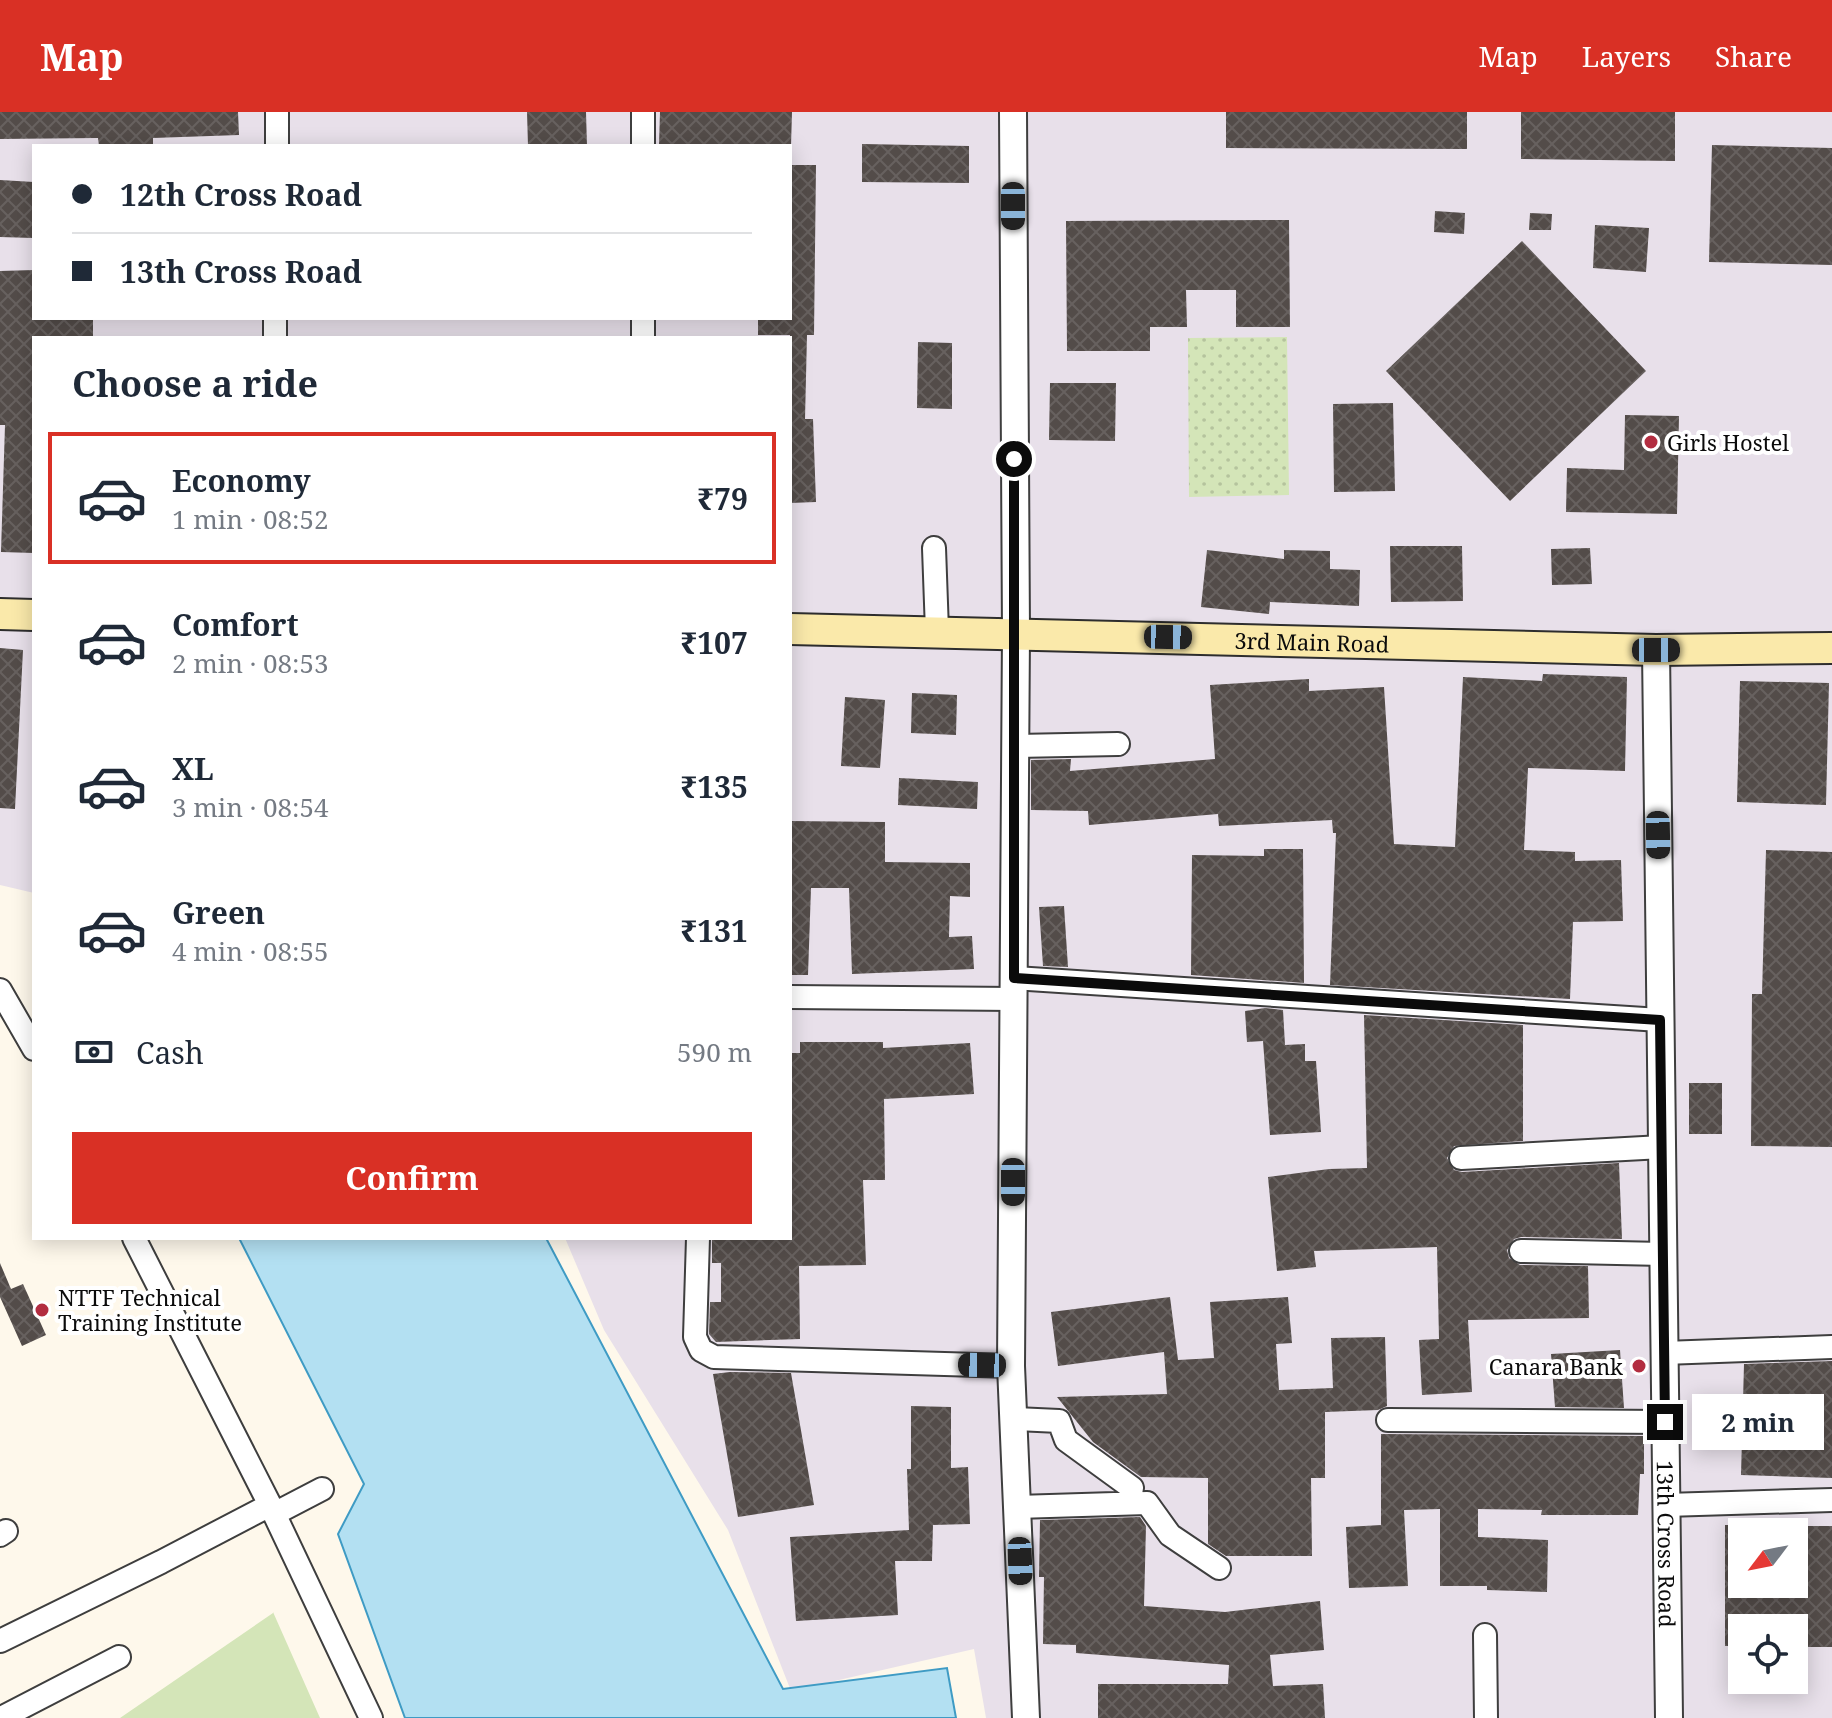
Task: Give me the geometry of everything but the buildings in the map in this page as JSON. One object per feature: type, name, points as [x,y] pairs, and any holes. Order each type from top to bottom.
[{"type":"main road","points":[[0,614],[32,615]]},
{"type":"main road","name":"3rd Main Road","points":[[792,629],[1656,650],[1832,648]]},
{"type":"street","points":[[277,112],[277,144]]},
{"type":"street","points":[[643,112],[643,144]]},
{"type":"street","points":[[1013,112],[1016,633],[1011,1366],[1026,1718]]},
{"type":"street","points":[[934,548],[937,631]]},
{"type":"street","name":"13th Cross Road","points":[[1656,650],[1669,1718]]},
{"type":"street","points":[[1015,746],[1118,744]]},
{"type":"street","points":[[792,997],[1014,988],[1660,1020]]},
{"type":"street","points":[[0,990],[32,1046]]},
{"type":"street","points":[[1461,1158],[1662,1147]]},
{"type":"street","points":[[135,1240],[272,1509],[371,1718]]},
{"type":"street","points":[[698,1240],[695,1337],[701,1350],[714,1357],[1011,1366]]},
{"type":"street","points":[[1521,1251],[1663,1254]]},
{"type":"street","points":[[1664,1353],[1832,1347]]},
{"type":"street","points":[[1014,1419],[1059,1421],[1066,1440],[1132,1488]]},
{"type":"street","points":[[1388,1420],[1665,1422]]},
{"type":"street","points":[[0,1641],[272,1509],[322,1489]]},
{"type":"street","points":[[1666,1505],[1832,1500]]},
{"type":"street","points":[[1017,1507],[1147,1503],[1170,1535],[1219,1568]]},
{"type":"street","points":[[1485,1635],[1486,1718]]},
{"type":"street","points":[[1,1718],[119,1657]]},
{"type":"shaded area","points":[[0,112],[1832,112],[1832,1718],[986,1718],[974,1649],[791,1691],[728,1530],[604,1330],[566,1240],[792,1240],[792,336],[32,336],[32,893],[0,885]]},
{"type":"green space","points":[[1287,337],[1289,495],[1189,497],[1188,338]]},
{"type":"green space","points":[[273,1613],[320,1718],[120,1718]]},
{"type":"water","points":[[240,1240],[547,1240],[783,1689],[947,1668],[956,1718],[405,1718],[338,1534],[364,1484]]},
{"type":"place","name":"Girls Hostel","points":[[1651,442]]},
{"type":"place","name":"NTTF Technical Training Institute","points":[[42,1310]]},
{"type":"place","name":"Canara Bank","points":[[1639,1366]]},
{"type":"route","points":[[1014,459],[1014,978],[1660,1020],[1665,1422]]}]
